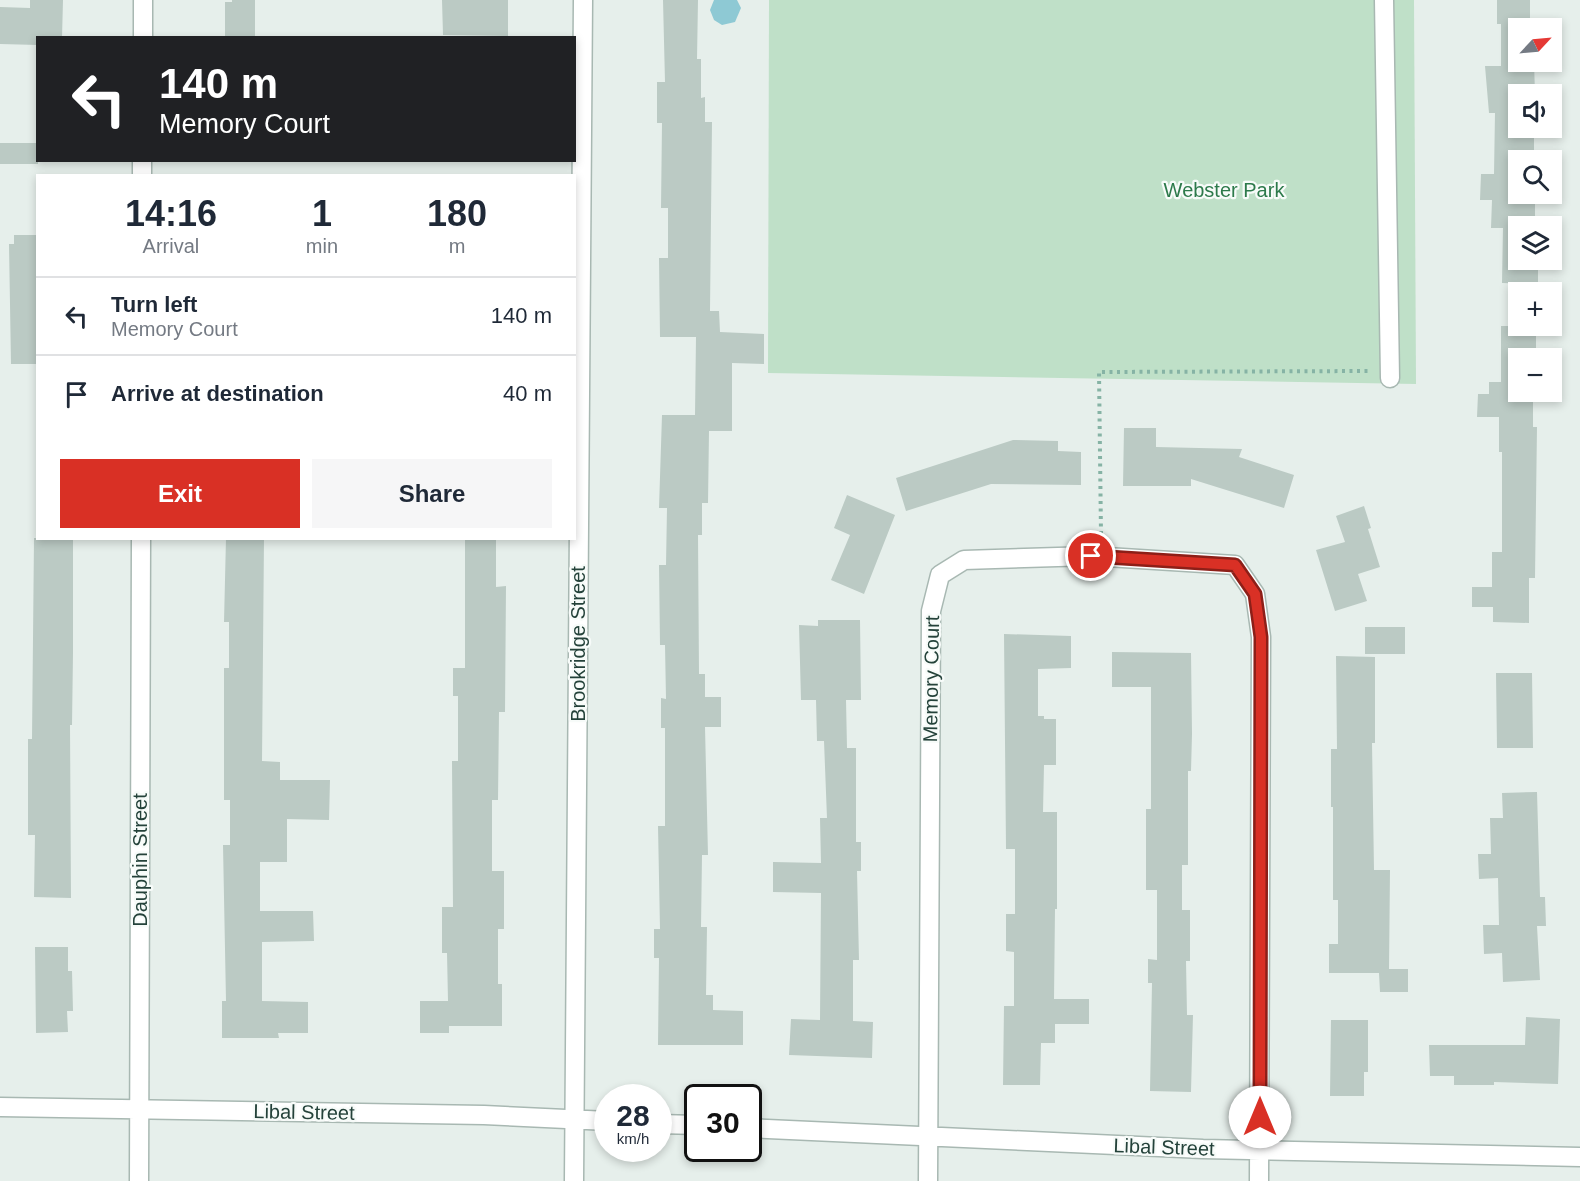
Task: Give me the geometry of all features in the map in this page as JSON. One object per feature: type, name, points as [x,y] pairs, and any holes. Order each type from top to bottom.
[{"type":"street","points":[[143,0],[143,36]]},
{"type":"street","name":"Brookridge Street","points":[[574,1181],[583,0]]},
{"type":"street","points":[[1383,0],[1389,375]]},
{"type":"street","name":"Dauphin Street","points":[[138,1181],[141,540]]},
{"type":"street","name":"Memory Court","points":[[928,1181],[931,611],[940,575],[964,560],[1101,556],[1235,565],[1255,594],[1261,637],[1260,1150]]},
{"type":"street","name":"Libal Street","points":[[0,1107],[484,1115],[594,1121]]},
{"type":"street","name":"Libal Street","points":[[762,1129],[1260,1150],[1580,1157]]},
{"type":"street","points":[[1259,1181],[1260,1150]]},
{"type":"path","points":[[1101,556],[1099,372],[1389,375]]},
{"type":"green space","name":"Webster Park","points":[[769,0],[1414,0],[1416,384],[768,373]]},
{"type":"water","points":[[714,0],[737,0],[741,8],[735,22],[722,25],[714,20],[710,10]]},
{"type":"building","points":[[30,0],[63,0],[62,36],[36,36],[36,45],[0,44],[0,7],[30,8]]},
{"type":"building","points":[[232,0],[255,0],[255,36],[225,36],[225,2],[232,2]]},
{"type":"building","points":[[442,0],[508,0],[508,36],[443,35]]},
{"type":"building","points":[[663,0],[698,0],[697,59],[701,59],[701,98],[705,97],[705,122],[712,122],[710,311],[719,311],[720,332],[764,334],[764,364],[732,363],[732,431],[709,431],[708,503],[702,503],[702,535],[698,535],[699,674],[705,674],[705,697],[721,697],[721,727],[705,727],[708,855],[702,855],[701,927],[707,927],[706,995],[713,995],[713,1010],[743,1011],[743,1045],[658,1045],[659,958],[654,958],[654,929],[660,929],[658,826],[665,826],[665,728],[661,728],[661,698],[666,699],[665,645],[660,645],[659,565],[666,565],[667,508],[659,508],[662,415],[695,415],[696,337],[660,337],[659,258],[668,258],[668,208],[661,208],[662,123],[657,123],[657,82],[665,82]]},
{"type":"building","points":[[1497,0],[1530,0],[1530,18],[1508,18],[1508,72],[1534,72],[1535,84],[1508,84],[1508,138],[1534,138],[1534,150],[1508,150],[1508,204],[1535,204],[1535,216],[1508,216],[1508,270],[1538,270],[1538,282],[1502,283],[1503,228],[1491,228],[1492,200],[1480,200],[1481,174],[1494,174],[1495,113],[1489,113],[1485,66],[1501,66],[1501,24],[1497,24]]},
{"type":"building","points":[[0,143],[36,143],[36,162],[38,164],[0,164]]},
{"type":"building","points":[[14,235],[36,235],[36,364],[11,364],[9,244],[14,244]]},
{"type":"building","points":[[1501,326],[1508,326],[1508,336],[1536,336],[1536,348],[1508,348],[1508,402],[1533,402],[1533,427],[1537,427],[1535,578],[1529,578],[1529,623],[1493,622],[1493,607],[1472,607],[1472,587],[1492,587],[1492,552],[1502,552],[1502,452],[1499,452],[1499,417],[1477,417],[1478,394],[1489,394],[1489,382],[1501,382]]},
{"type":"building","points":[[1124,428],[1156,428],[1156,447],[1242,449],[1239,457],[1294,475],[1284,508],[1191,479],[1191,486],[1123,486]]},
{"type":"building","points":[[1013,440],[1058,441],[1058,451],[1081,452],[1081,485],[991,484],[906,511],[896,478]]},
{"type":"building","points":[[847,495],[895,515],[864,594],[831,580],[850,535],[834,528]]},
{"type":"building","points":[[1364,506],[1371,528],[1368,529],[1380,567],[1358,574],[1367,601],[1335,611],[1316,550],[1345,542],[1336,516]]},
{"type":"building","points":[[34,538],[36,540],[73,540],[72,725],[70,725],[71,898],[34,897],[35,835],[28,835],[28,739],[32,739]]},
{"type":"building","points":[[226,540],[264,540],[262,761],[280,762],[280,780],[330,780],[329,820],[287,819],[287,862],[260,862],[260,911],[313,911],[314,941],[262,942],[262,1001],[308,1002],[308,1033],[278,1033],[279,1038],[222,1038],[222,1001],[226,1001],[223,845],[230,845],[230,800],[224,800],[224,668],[229,668],[229,622],[224,622]]},
{"type":"building","points":[[465,540],[496,540],[496,587],[506,586],[505,712],[499,712],[498,800],[492,800],[492,871],[504,871],[504,929],[498,929],[498,984],[502,984],[502,1026],[449,1026],[449,1033],[420,1033],[420,1001],[448,1001],[447,953],[442,953],[442,907],[453,907],[452,761],[458,761],[458,696],[453,696],[453,668],[465,668]]},
{"type":"building","points":[[818,620],[860,620],[861,700],[846,700],[847,748],[856,748],[856,842],[861,842],[861,871],[857,871],[859,960],[853,960],[853,1021],[873,1022],[872,1058],[789,1055],[791,1019],[820,1020],[821,893],[773,892],[773,862],[821,863],[820,818],[827,818],[824,741],[817,741],[816,700],[801,700],[799,625],[818,626]]},
{"type":"building","points":[[1365,627],[1405,627],[1405,654],[1365,654]]},
{"type":"building","points":[[1004,634],[1071,636],[1071,668],[1038,669],[1038,716],[1044,716],[1044,719],[1056,719],[1056,765],[1044,765],[1043,812],[1057,812],[1054,999],[1089,999],[1089,1024],[1055,1024],[1055,1043],[1041,1043],[1040,1085],[1003,1085],[1004,1006],[1014,1006],[1014,952],[1006,951],[1006,914],[1015,914],[1015,849],[1006,849]]},
{"type":"building","points":[[1112,652],[1191,653],[1192,734],[1191,771],[1188,771],[1188,865],[1182,865],[1182,910],[1190,910],[1190,961],[1186,961],[1187,1015],[1193,1015],[1191,1092],[1150,1091],[1152,983],[1148,983],[1148,959],[1157,960],[1157,890],[1146,890],[1146,809],[1151,809],[1151,687],[1112,687]]},
{"type":"building","points":[[1336,656],[1375,657],[1375,743],[1372,743],[1374,870],[1390,870],[1389,969],[1408,969],[1408,992],[1380,992],[1379,973],[1329,973],[1329,944],[1338,944],[1338,900],[1333,900],[1333,807],[1331,807],[1331,749],[1337,749]]},
{"type":"building","points":[[1496,673],[1532,673],[1533,748],[1497,748]]},
{"type":"building","points":[[1537,792],[1540,897],[1545,897],[1546,926],[1537,926],[1540,980],[1503,982],[1502,953],[1484,954],[1483,925],[1499,925],[1498,878],[1479,879],[1478,854],[1491,854],[1490,818],[1503,818],[1502,793]]},
{"type":"building","points":[[35,947],[68,947],[68,971],[72,971],[73,1011],[67,1011],[68,1032],[36,1033]]},
{"type":"building","points":[[1526,1017],[1560,1019],[1558,1084],[1494,1082],[1494,1085],[1454,1085],[1454,1076],[1430,1076],[1429,1045],[1525,1045]]},
{"type":"building","points":[[1331,1020],[1368,1020],[1368,1072],[1364,1072],[1364,1096],[1330,1096]]},
{"type":"route","points":[[1091,556],[1235,565],[1255,594],[1261,637],[1260,1117]]}]
